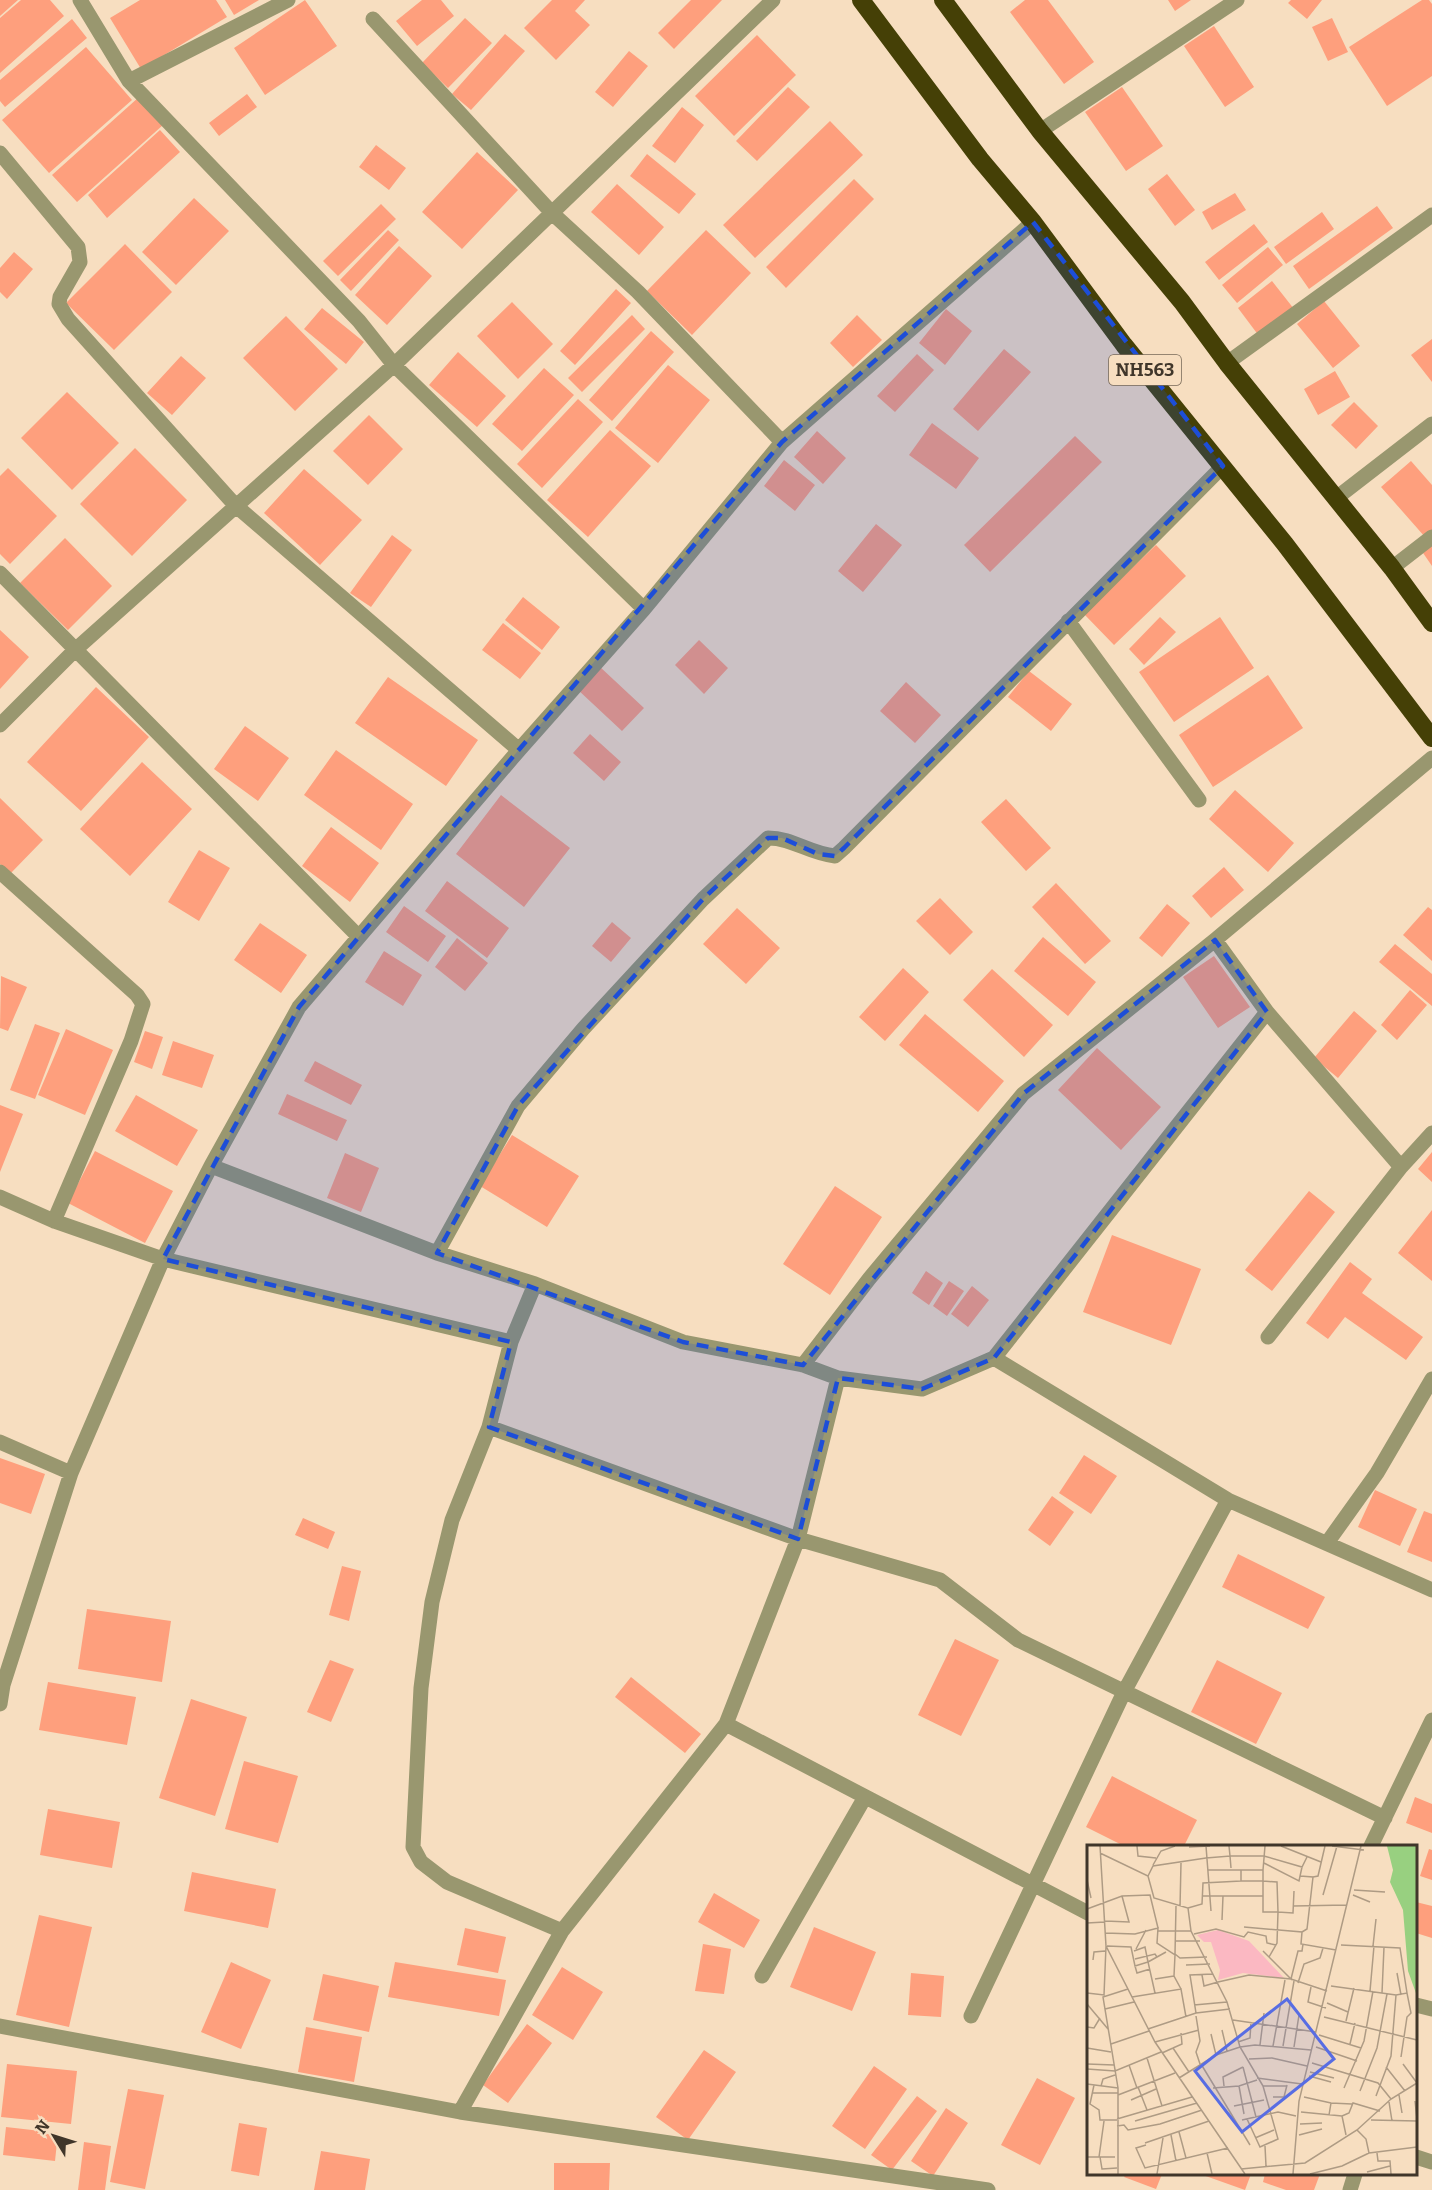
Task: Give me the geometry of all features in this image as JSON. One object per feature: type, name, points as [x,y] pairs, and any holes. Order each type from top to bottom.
[{"type":"highway","name":"NH563","points":[[861,0],[1124,345],[1286,544],[1432,738]]},
{"type":"highway","points":[[943,0],[1040,130],[1182,302],[1227,363],[1392,568],[1432,623]]},
{"type":"street","points":[[80,0],[129,81],[359,321],[394,365],[644,609]]},
{"type":"street","points":[[129,81],[288,0]]},
{"type":"street","points":[[0,725],[75,650],[394,365],[773,0]]},
{"type":"street","points":[[1040,130],[1237,0]]},
{"type":"street","points":[[374,19],[552,213],[638,292],[782,442]]},
{"type":"street","points":[[0,153],[78,247],[80,262],[60,297],[59,304],[68,319],[235,505],[519,750]]},
{"type":"street","points":[[1227,363],[1432,215]]},
{"type":"street","points":[[0,1704],[1,1685],[71,1473],[163,1258],[299,1007],[519,750],[644,609],[782,442],[1032,222]]},
{"type":"street","points":[[1335,499],[1432,424]]},
{"type":"street","points":[[437,1253],[518,1106],[583,1029],[703,899],[768,838],[782,838],[818,854],[835,856],[1224,466]]},
{"type":"street","points":[[1392,568],[1432,537]]},
{"type":"street","points":[[0,573],[359,937]]},
{"type":"street","points":[[1068,621],[1199,800]]},
{"type":"street","points":[[803,1365],[869,1279],[1023,1094],[1215,940],[1432,758]]},
{"type":"street","points":[[0,872],[137,995],[143,1004],[131,1041],[54,1221]]},
{"type":"street","points":[[1215,940],[1267,1012],[1401,1167]]},
{"type":"street","points":[[211,1166],[437,1253],[535,1284],[683,1342],[803,1365],[838,1378],[922,1389],[994,1358],[1267,1012]]},
{"type":"street","points":[[1268,1337],[1401,1167],[1432,1133]]},
{"type":"street","points":[[0,1197],[54,1221],[163,1258],[511,1342]]},
{"type":"street","points":[[535,1284],[511,1342],[489,1427],[452,1520],[432,1602],[421,1688],[413,1847],[421,1862],[447,1882],[562,1931]]},
{"type":"street","points":[[994,1358],[1228,1500],[1432,1590]]},
{"type":"street","points":[[460,2112],[562,1931],[726,1724],[798,1539],[838,1378]]},
{"type":"street","points":[[1327,1544],[1377,1473],[1432,1379]]},
{"type":"street","points":[[489,1427],[798,1539],[940,1580],[1018,1640],[1385,1818]]},
{"type":"street","points":[[0,1442],[71,1473]]},
{"type":"street","points":[[971,2016],[1124,1692],[1228,1500]]},
{"type":"street","points":[[1372,1845],[1432,1720]]},
{"type":"street","points":[[726,1724],[1087,1912]]},
{"type":"street","points":[[762,1976],[865,1797]]},
{"type":"street","points":[[1417,2005],[1432,2009]]},
{"type":"street","points":[[0,2026],[460,2112],[988,2190]]},
{"type":"street","points":[[1417,2157],[1432,2162]]},
{"type":"street","points":[[1350,2190],[1355,2175]]},
{"type":"highlighted area","points":[[1033,222],[1223,466],[835,856],[818,854],[782,838],[768,838],[703,899],[518,1106],[437,1253],[683,1342],[803,1365],[1023,1094],[1215,940],[1267,1012],[994,1358],[922,1389],[838,1378],[798,1539],[489,1427],[511,1342],[163,1259],[299,1007],[782,442]]},
{"type":"building","points":[[0,0],[18,0],[0,16]]},
{"type":"building","points":[[21,0],[50,0],[64,16],[0,73],[0,18]]},
{"type":"building","points":[[140,0],[216,0],[227,17],[141,69],[110,18]]},
{"type":"building","points":[[225,0],[259,0],[234,15]]},
{"type":"building","points":[[305,0],[337,46],[265,95],[234,48]]},
{"type":"building","points":[[422,0],[441,0],[454,16],[417,46],[396,21]]},
{"type":"building","points":[[552,0],[585,0],[575,11],[590,25],[556,60],[524,28]]},
{"type":"building","points":[[691,0],[722,0],[674,49],[658,33]]},
{"type":"building","points":[[1025,0],[1048,0],[1094,62],[1064,84],[1010,12]]},
{"type":"building","points":[[1168,0],[1191,0],[1175,11]]},
{"type":"building","points":[[1291,0],[1322,0],[1307,19],[1288,3]]},
{"type":"building","points":[[1422,0],[1429,0],[1432,4],[1432,76],[1387,106],[1349,47]]},
{"type":"building","points":[[465,18],[492,43],[448,88],[422,63]]},
{"type":"building","points":[[1332,18],[1348,52],[1328,61],[1312,27]]},
{"type":"building","points":[[72,19],[87,38],[5,107],[0,101],[0,80]]},
{"type":"building","points":[[1214,26],[1254,87],[1225,107],[1184,46]]},
{"type":"building","points":[[505,34],[525,51],[471,110],[452,94]]},
{"type":"building","points":[[757,35],[796,75],[734,136],[695,96]]},
{"type":"building","points":[[86,47],[132,100],[49,173],[2,120]]},
{"type":"building","points":[[629,51],[648,66],[613,107],[595,92]]},
{"type":"building","points":[[788,87],[810,107],[757,161],[736,141]]},
{"type":"building","points":[[1122,87],[1163,146],[1126,171],[1085,112]]},
{"type":"building","points":[[247,94],[257,107],[219,136],[209,123]]},
{"type":"building","points":[[139,97],[163,125],[77,202],[52,175]]},
{"type":"building","points":[[682,107],[704,125],[675,163],[652,146]]},
{"type":"building","points":[[830,121],[863,155],[755,258],[723,225]]},
{"type":"building","points":[[160,130],[180,152],[107,218],[88,195]]},
{"type":"building","points":[[376,145],[406,168],[389,190],[359,167]]},
{"type":"building","points":[[477,152],[518,190],[462,249],[422,212]]},
{"type":"building","points":[[647,154],[696,194],[679,214],[630,176]]},
{"type":"building","points":[[1167,174],[1195,210],[1175,226],[1148,189]]},
{"type":"building","points":[[854,179],[874,199],[786,288],[766,267]]},
{"type":"building","points":[[617,184],[664,227],[639,255],[591,212]]},
{"type":"building","points":[[1235,193],[1246,210],[1212,230],[1202,212]]},
{"type":"building","points":[[194,198],[229,231],[176,285],[142,252]]},
{"type":"building","points":[[381,204],[396,219],[338,276],[323,261]]},
{"type":"building","points":[[1377,206],[1393,228],[1309,289],[1293,266]]},
{"type":"building","points":[[1322,212],[1334,229],[1286,264],[1274,247]]},
{"type":"building","points":[[1254,224],[1268,242],[1219,280],[1205,262]]},
{"type":"building","points":[[388,230],[399,240],[351,291],[340,280]]},
{"type":"building","points":[[706,230],[751,273],[692,335],[647,291]]},
{"type":"building","points":[[125,244],[172,292],[114,350],[66,303]]},
{"type":"building","points":[[399,246],[432,276],[387,325],[355,295]]},
{"type":"building","points":[[1268,247],[1283,265],[1237,303],[1222,285]]},
{"type":"building","points":[[14,252],[33,269],[7,299],[0,292],[0,268]]},
{"type":"building","points":[[1272,281],[1294,309],[1259,336],[1238,308]]},
{"type":"building","points":[[616,289],[631,303],[575,365],[560,351]]},
{"type":"building","points":[[1324,301],[1360,346],[1333,368],[1297,324]]},
{"type":"building","points":[[512,302],[553,344],[518,379],[477,336]]},
{"type":"building","points":[[322,308],[364,342],[346,364],[304,329]]},
{"type":"building","points":[[946,309],[972,331],[945,365],[919,343]]},
{"type":"building","points":[[632,315],[645,329],[582,392],[568,378]]},
{"type":"building","points":[[857,315],[882,340],[853,367],[830,343]]},
{"type":"building","points":[[286,316],[338,369],[295,411],[243,358]]},
{"type":"building","points":[[651,331],[674,352],[612,421],[589,400]]},
{"type":"building","points":[[1432,339],[1432,382],[1411,355]]},
{"type":"building","points":[[1004,349],[1031,372],[978,431],[953,409]]},
{"type":"building","points":[[458,352],[506,396],[477,427],[429,385]]},
{"type":"building","points":[[917,354],[934,370],[895,412],[877,396]]},
{"type":"building","points":[[181,356],[206,378],[172,415],[147,393]]},
{"type":"building","points":[[668,365],[710,400],[658,463],[615,428]]},
{"type":"building","points":[[544,368],[574,395],[522,451],[492,424]]},
{"type":"building","points":[[1335,371],[1350,397],[1318,415],[1304,389]]},
{"type":"building","points":[[67,392],[119,443],[72,490],[21,438]]},
{"type":"building","points":[[578,399],[603,422],[542,488],[517,464]]},
{"type":"building","points":[[1354,402],[1378,426],[1356,449],[1331,425]]},
{"type":"building","points":[[369,415],[403,449],[368,485],[333,451]]},
{"type":"building","points":[[932,423],[979,458],[956,489],[909,455]]},
{"type":"building","points":[[610,430],[651,466],[588,537],[547,500]]},
{"type":"building","points":[[817,431],[846,458],[823,484],[794,457]]},
{"type":"building","points":[[1075,436],[1102,462],[990,572],[964,545]]},
{"type":"building","points":[[135,448],[187,500],[132,556],[80,504]]},
{"type":"building","points":[[784,460],[815,485],[795,511],[764,486]]},
{"type":"building","points":[[1411,461],[1432,485],[1432,531],[1425,537],[1381,487]]},
{"type":"building","points":[[8,468],[57,516],[10,564],[0,554],[0,476]]},
{"type":"building","points":[[304,469],[362,520],[320,565],[264,513]]},
{"type":"building","points":[[876,524],[902,545],[863,592],[838,571]]},
{"type":"building","points":[[392,535],[412,550],[371,607],[350,593]]},
{"type":"building","points":[[65,538],[112,586],[68,630],[20,583]]},
{"type":"building","points":[[1432,543],[1432,566],[1421,550]]},
{"type":"building","points":[[1156,545],[1186,576],[1114,645],[1084,614]]},
{"type":"building","points":[[523,597],[560,627],[542,650],[505,620]]},
{"type":"building","points":[[1160,617],[1176,632],[1144,665],[1129,649]]},
{"type":"building","points":[[1220,617],[1254,668],[1174,722],[1139,672]]},
{"type":"building","points":[[503,623],[541,653],[520,679],[482,650]]},
{"type":"building","points":[[0,630],[29,657],[0,689]]},
{"type":"building","points":[[699,640],[728,668],[704,694],[675,665]]},
{"type":"building","points":[[599,666],[644,708],[622,731],[577,689]]},
{"type":"building","points":[[1029,671],[1072,704],[1051,731],[1008,697]]},
{"type":"building","points":[[1268,675],[1303,728],[1213,787],[1179,735]]},
{"type":"building","points":[[388,677],[478,740],[446,786],[355,723]]},
{"type":"building","points":[[906,682],[941,715],[915,743],[880,711]]},
{"type":"building","points":[[96,687],[149,737],[81,811],[27,762]]},
{"type":"building","points":[[245,726],[289,758],[258,801],[214,769]]},
{"type":"building","points":[[590,734],[621,762],[604,781],[573,753]]},
{"type":"building","points":[[336,750],[413,804],[381,850],[304,795]]},
{"type":"building","points":[[142,762],[192,809],[130,876],[80,829]]},
{"type":"building","points":[[1235,790],[1294,843],[1268,872],[1209,819]]},
{"type":"building","points":[[501,795],[570,848],[524,907],[456,854]]},
{"type":"building","points":[[0,798],[43,840],[10,874],[0,864]]},
{"type":"building","points":[[1006,799],[1051,848],[1026,871],[981,822]]},
{"type":"building","points":[[331,827],[379,863],[350,902],[302,866]]},
{"type":"building","points":[[199,850],[230,868],[199,921],[168,902]]},
{"type":"building","points":[[1224,867],[1244,890],[1211,918],[1192,896]]},
{"type":"building","points":[[447,881],[509,928],[487,958],[425,911]]},
{"type":"building","points":[[1056,883],[1111,941],[1085,964],[1032,907]]},
{"type":"building","points":[[940,898],[973,932],[950,955],[916,921]]},
{"type":"building","points":[[1167,904],[1190,923],[1162,957],[1139,938]]},
{"type":"building","points":[[404,906],[446,936],[428,962],[386,932]]},
{"type":"building","points":[[1428,907],[1432,910],[1432,961],[1403,935]]},
{"type":"building","points":[[737,908],[780,948],[746,984],[703,944]]},
{"type":"building","points":[[612,922],[631,938],[611,962],[592,946]]},
{"type":"building","points":[[260,923],[307,955],[281,993],[234,960]]},
{"type":"building","points":[[1043,937],[1096,982],[1068,1016],[1014,971]]},
{"type":"building","points":[[457,938],[488,963],[465,991],[435,967]]},
{"type":"building","points":[[1395,944],[1432,974],[1432,1006],[1379,962]]},
{"type":"building","points":[[384,951],[422,975],[403,1006],[365,982]]},
{"type":"building","points":[[1214,956],[1250,1007],[1218,1028],[1183,977]]},
{"type":"building","points":[[903,968],[929,992],[885,1041],[859,1017]]},
{"type":"building","points":[[992,969],[1053,1025],[1024,1057],[963,1000]]},
{"type":"building","points":[[1,976],[27,987],[8,1031],[0,1028]]},
{"type":"building","points":[[1410,990],[1427,1005],[1397,1040],[1381,1025]]},
{"type":"building","points":[[1354,1011],[1377,1031],[1338,1078],[1314,1058]]},
{"type":"building","points":[[925,1014],[1004,1081],[978,1112],[899,1045]]},
{"type":"building","points":[[35,1024],[60,1033],[35,1099],[10,1090]]},
{"type":"building","points":[[66,1029],[113,1050],[85,1115],[38,1095]]},
{"type":"building","points":[[145,1031],[163,1037],[152,1069],[134,1062]]},
{"type":"building","points":[[173,1041],[214,1055],[202,1088],[162,1075]]},
{"type":"building","points":[[1097,1048],[1161,1107],[1121,1150],[1058,1090]]},
{"type":"building","points":[[315,1061],[362,1085],[351,1105],[304,1081]]},
{"type":"building","points":[[287,1094],[347,1120],[337,1141],[278,1114]]},
{"type":"building","points":[[136,1095],[198,1130],[177,1166],[115,1131]]},
{"type":"building","points":[[0,1105],[23,1114],[0,1172]]},
{"type":"building","points":[[512,1135],[579,1176],[547,1227],[480,1186]]},
{"type":"building","points":[[95,1151],[173,1191],[145,1243],[68,1203]]},
{"type":"building","points":[[1432,1152],[1432,1182],[1418,1169]]},
{"type":"building","points":[[345,1153],[379,1168],[361,1212],[327,1198]]},
{"type":"building","points":[[835,1186],[882,1217],[830,1295],[783,1264]]},
{"type":"building","points":[[1309,1191],[1335,1212],[1272,1291],[1245,1270]]},
{"type":"building","points":[[1432,1210],[1432,1281],[1398,1253]]},
{"type":"building","points":[[1112,1235],[1201,1269],[1171,1345],[1083,1312]]},
{"type":"building","points":[[1350,1262],[1372,1279],[1362,1293],[1423,1337],[1406,1360],[1345,1317],[1328,1339],[1306,1323]]},
{"type":"building","points":[[926,1271],[943,1283],[929,1305],[912,1293]]},
{"type":"building","points":[[949,1281],[964,1291],[947,1316],[933,1306]]},
{"type":"building","points":[[972,1286],[989,1300],[968,1327],[951,1314]]},
{"type":"building","points":[[1084,1455],[1117,1476],[1091,1514],[1059,1493]]},
{"type":"building","points":[[0,1458],[45,1474],[31,1514],[0,1503]]},
{"type":"building","points":[[1375,1490],[1417,1509],[1400,1546],[1358,1527]]},
{"type":"building","points":[[1052,1496],[1074,1512],[1050,1546],[1028,1530]]},
{"type":"building","points":[[1424,1511],[1432,1514],[1432,1562],[1407,1552]]},
{"type":"building","points":[[303,1518],[335,1532],[328,1549],[295,1535]]},
{"type":"building","points":[[1238,1554],[1325,1597],[1308,1629],[1222,1587]]},
{"type":"building","points":[[342,1566],[361,1571],[349,1621],[329,1615]]},
{"type":"building","points":[[87,1609],[171,1621],[162,1682],[78,1669]]},
{"type":"building","points":[[955,1639],[999,1660],[961,1736],[918,1715]]},
{"type":"building","points":[[330,1660],[354,1669],[331,1722],[307,1712]]},
{"type":"building","points":[[1217,1660],[1282,1693],[1256,1744],[1191,1712]]},
{"type":"building","points":[[631,1677],[701,1734],[685,1753],[615,1697]]},
{"type":"building","points":[[48,1682],[136,1697],[127,1745],[39,1730]]},
{"type":"building","points":[[191,1699],[247,1717],[215,1816],[159,1798]]},
{"type":"building","points":[[244,1761],[298,1776],[278,1843],[225,1829]]},
{"type":"building","points":[[1112,1776],[1197,1820],[1184,1845],[1122,1845],[1086,1827]]},
{"type":"building","points":[[1415,1797],[1432,1804],[1432,1833],[1406,1823]]},
{"type":"building","points":[[48,1809],[120,1822],[112,1868],[40,1855]]},
{"type":"building","points":[[1429,1849],[1432,1850],[1432,1880],[1420,1876]]},
{"type":"building","points":[[192,1872],[276,1889],[268,1928],[184,1911]]},
{"type":"building","points":[[714,1893],[760,1920],[744,1948],[698,1922]]},
{"type":"building","points":[[1417,1902],[1432,1906],[1432,1938],[1417,1933]]},
{"type":"building","points":[[39,1915],[92,1927],[69,2027],[16,2015]]},
{"type":"building","points":[[814,1927],[876,1952],[852,2011],[790,1987]]},
{"type":"building","points":[[465,1928],[506,1937],[498,1973],[457,1965]]},
{"type":"building","points":[[703,1944],[731,1949],[724,1994],[695,1991]]},
{"type":"building","points":[[231,1962],[271,1980],[241,2049],[201,2032]]},
{"type":"building","points":[[395,1962],[506,1980],[499,2016],[388,1997]]},
{"type":"building","points":[[562,1967],[603,1992],[573,2040],[532,2015]]},
{"type":"building","points":[[911,1973],[944,1976],[941,2017],[908,2015]]},
{"type":"building","points":[[323,1974],[379,1986],[369,2032],[313,2020]]},
{"type":"building","points":[[527,2024],[552,2043],[508,2103],[483,2085]]},
{"type":"building","points":[[306,2027],[362,2037],[354,2082],[298,2072]]},
{"type":"building","points":[[704,2050],[736,2072],[688,2140],[656,2117]]},
{"type":"building","points":[[7,2064],[77,2071],[71,2124],[1,2117]]},
{"type":"building","points":[[874,2066],[907,2089],[865,2149],[832,2126]]},
{"type":"building","points":[[1037,2078],[1075,2098],[1040,2165],[1001,2145]]},
{"type":"building","points":[[128,2089],[164,2095],[145,2189],[110,2182]]},
{"type":"building","points":[[917,2096],[937,2111],[892,2170],[871,2155]]},
{"type":"building","points":[[946,2108],[968,2123],[933,2176],[911,2161]]},
{"type":"building","points":[[239,2123],[267,2128],[259,2176],[231,2171]]},
{"type":"building","points":[[6,2127],[58,2133],[55,2161],[3,2155]]},
{"type":"building","points":[[84,2142],[111,2146],[105,2190],[78,2190]]},
{"type":"building","points":[[321,2151],[370,2159],[365,2190],[314,2190]]},
{"type":"building","points":[[554,2163],[610,2163],[609,2190],[554,2190]]},
{"type":"building","points":[[1125,2175],[1162,2175],[1156,2189],[1124,2177]]},
{"type":"building","points":[[1203,2175],[1251,2175],[1245,2190]]},
{"type":"building","points":[[1265,2175],[1320,2175],[1314,2190],[1286,2190],[1263,2182]]}]
